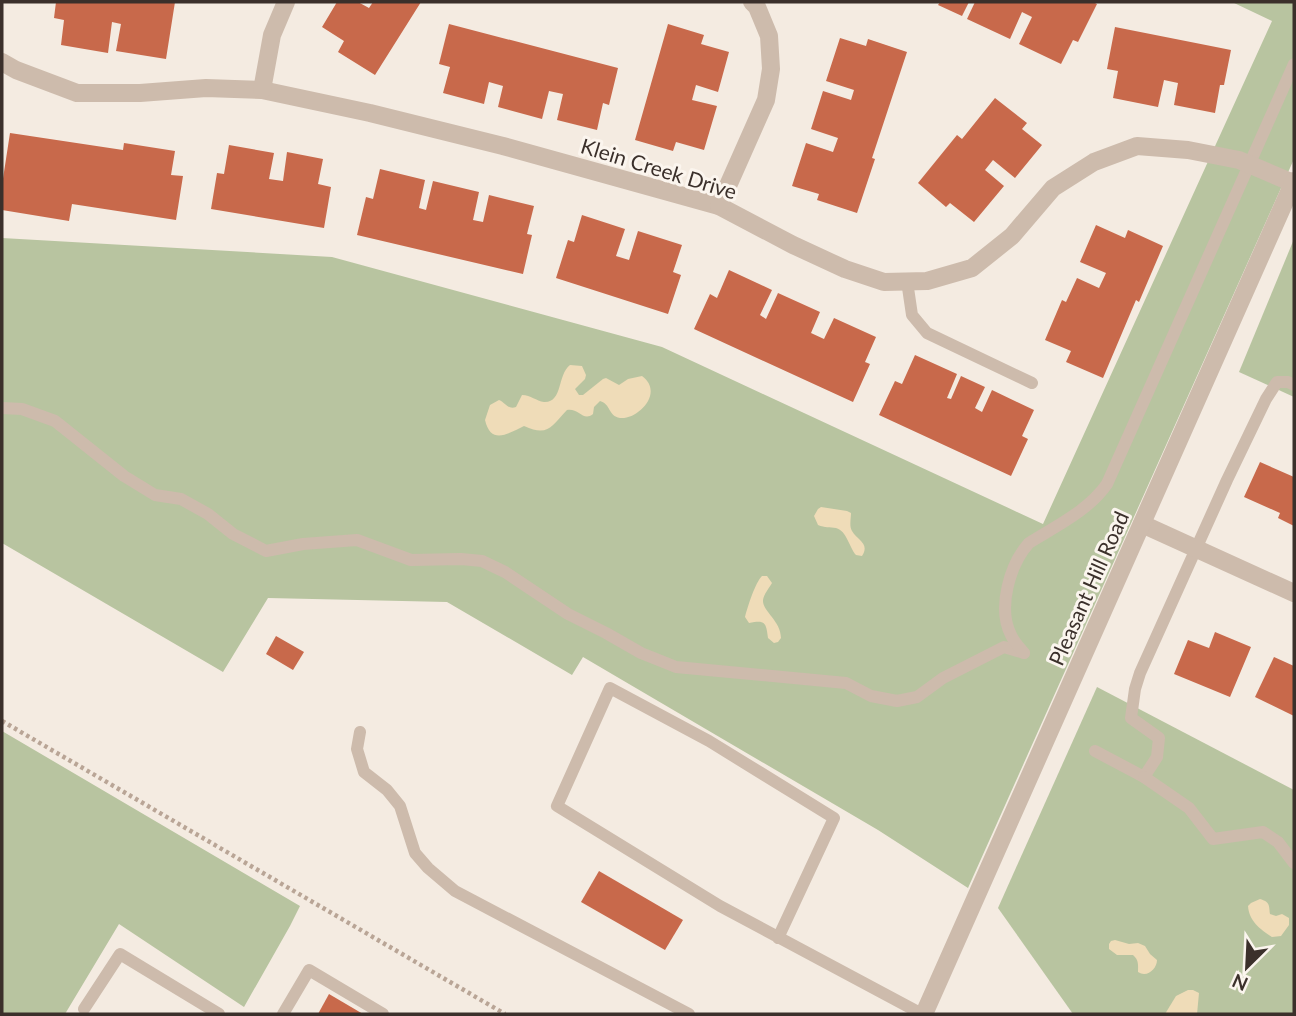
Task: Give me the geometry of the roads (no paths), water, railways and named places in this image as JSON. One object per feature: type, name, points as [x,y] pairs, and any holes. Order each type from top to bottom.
[{"type":"street","points":[[262,90],[272,34],[286,2]]},
{"type":"street","points":[[719,206],[766,100],[771,69],[769,36],[757,7],[752,2]]},
{"type":"street","name":"Klein Creek Drive","points":[[2,62],[77,93],[140,93],[206,88],[262,90],[503,146],[719,206],[845,269],[884,282],[927,281],[972,268],[1012,236],[1053,188],[1094,162],[1137,146],[1188,150],[1240,160],[1294,182]]},
{"type":"street","name":"Pleasant Hill Road","points":[[923,1014],[1294,182]]},
{"type":"street","points":[[1142,524],[1294,593]]},
{"type":"lane","points":[[2,408],[22,409],[55,421],[124,476],[155,495],[181,499],[208,514],[233,534],[266,551],[303,544],[357,540],[411,560],[482,561],[505,572],[568,614],[641,653],[676,667],[846,683],[871,696],[897,701],[917,697],[943,678],[1004,647],[1024,653],[1011,635],[1006,619],[1009,583],[1015,565],[1029,543],[1088,506],[1107,484],[1294,64]]},
{"type":"lane","points":[[907,281],[912,315],[927,333],[1032,383]]},
{"type":"lane","points":[[1144,778],[1157,757],[1159,738],[1131,719],[1140,673],[1266,399],[1277,382],[1294,385]]},
{"type":"lane","points":[[778,938],[834,818],[709,741],[610,688],[556,806],[720,906],[778,938],[923,1014]]},
{"type":"lane","points":[[360,732],[357,749],[363,772],[387,790],[400,806],[415,853],[428,868],[455,891],[689,1014]]},
{"type":"lane","points":[[1096,751],[1189,808],[1213,839],[1263,832],[1278,842],[1294,863]]},
{"type":"lane","points":[[86,1013],[120,954],[219,1014]]},
{"type":"lane","points":[[283,1014],[309,970],[383,1014]]}]
